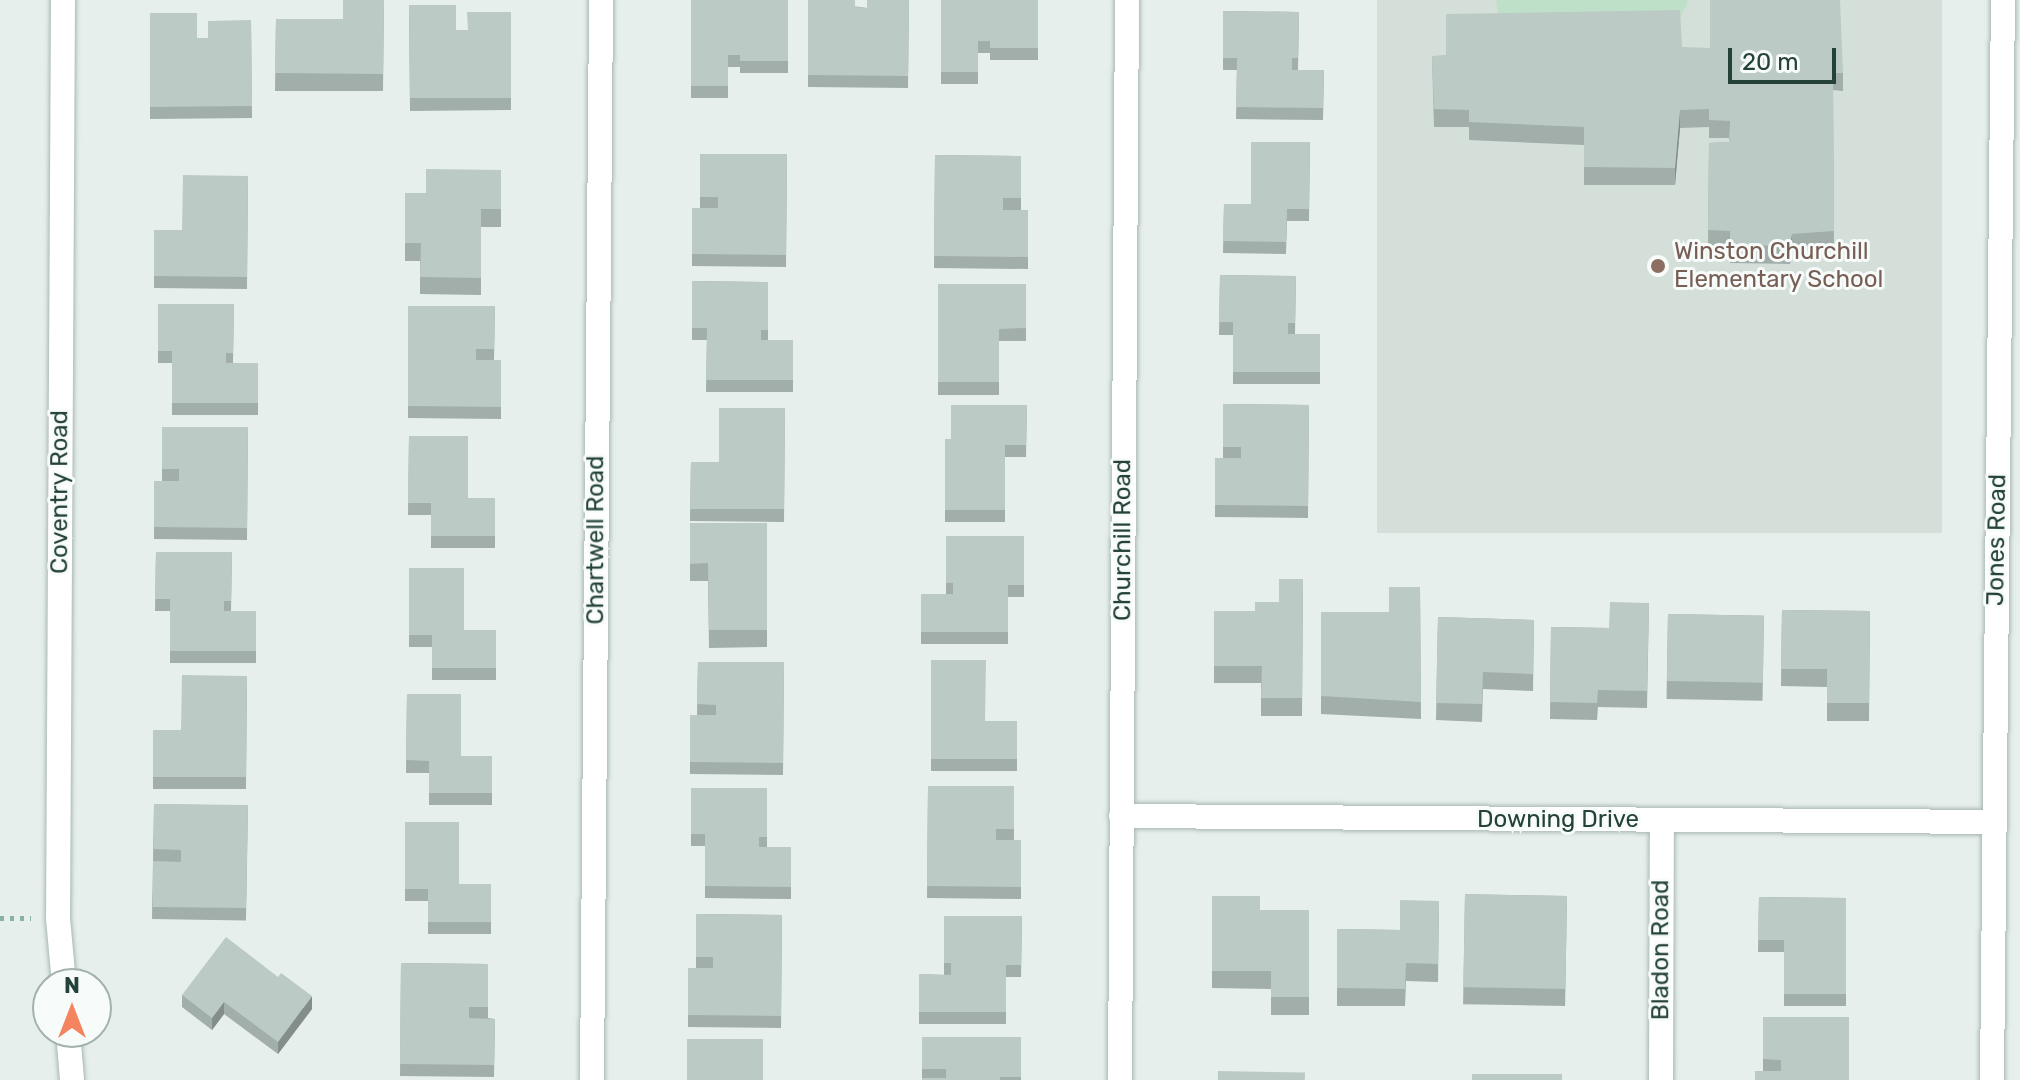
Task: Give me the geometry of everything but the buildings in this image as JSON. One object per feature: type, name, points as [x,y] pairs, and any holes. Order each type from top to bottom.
[{"type":"street","name":"Coventry Road","points":[[63,0],[58,918],[63,968]]},
{"type":"street","name":"Chartwell Road","points":[[592,1080],[601,0]]},
{"type":"street","name":"Churchill Road","points":[[1120,1080],[1127,0]]},
{"type":"street","name":"Jones Road","points":[[1992,1080],[2003,0]]},
{"type":"street","name":"Downing Drive","points":[[1121,816],[1994,822]]},
{"type":"street","name":"Bladon Road","points":[[1661,1080],[1662,820]]},
{"type":"street","points":[[69,1048],[72,1080]]},
{"type":"shaded area","name":"Winston Churchill Elementary School","points":[[1377,0],[1942,0],[1942,533],[1377,533]]},
{"type":"green space","points":[[1496,0],[1687,0],[1687,5],[1678,21],[1498,14]]},
{"type":"place","name":"Winston Churchill Elementary School","points":[[1658,266]]}]
